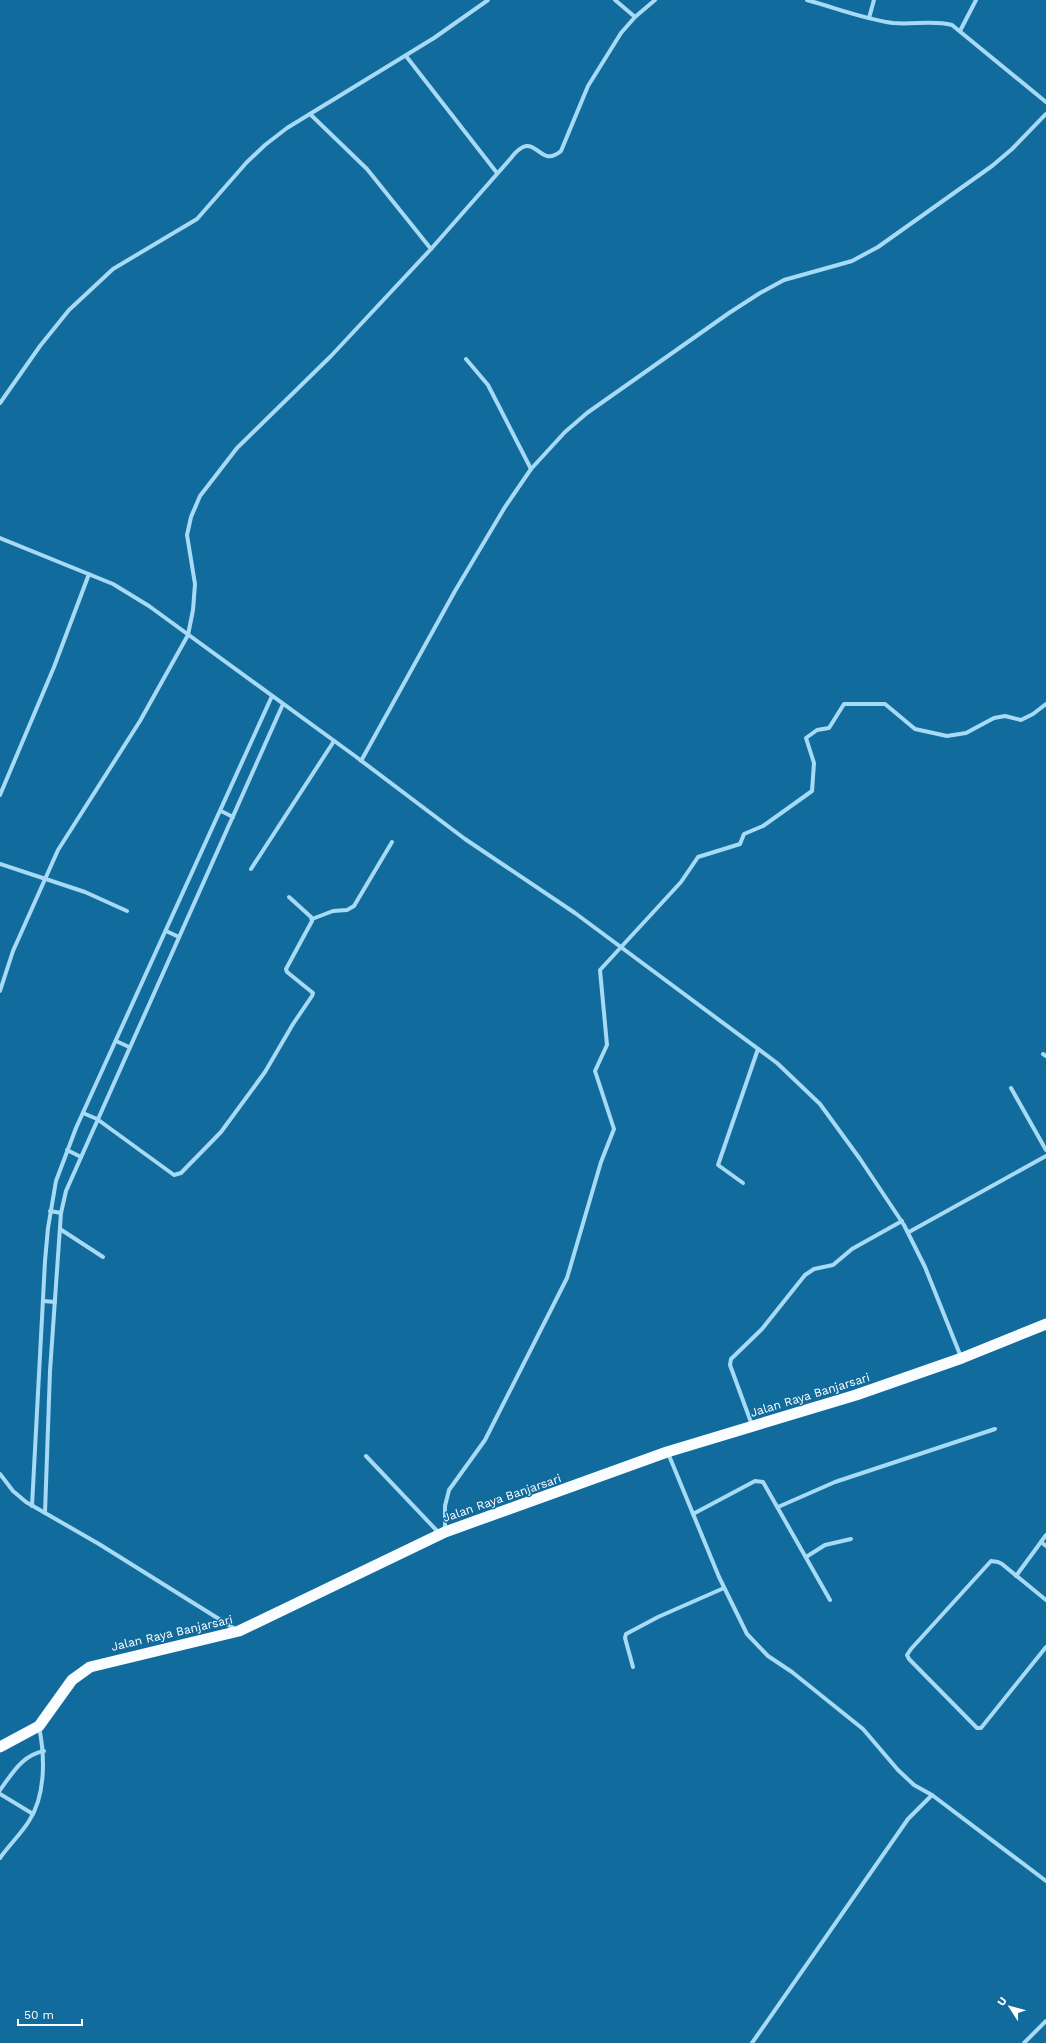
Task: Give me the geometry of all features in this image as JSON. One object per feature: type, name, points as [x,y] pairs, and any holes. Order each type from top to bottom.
[{"type":"highway","name":"Jalan Raya Banjarsari","points":[[0,1747],[39,1726],[72,1680],[90,1667],[239,1631],[443,1533],[667,1452],[856,1395],[962,1358],[1046,1324]]},
{"type":"street","points":[[0,403],[40,346],[69,310],[113,269],[197,219],[265,145],[310,114],[406,56],[488,0]]},
{"type":"street","points":[[615,0],[635,17]]},
{"type":"street","points":[[0,991],[13,951],[44,877],[58,850],[140,721],[188,635],[193,610],[195,584],[187,535],[191,517],[200,496],[237,448],[331,356],[431,249],[519,150],[523,147],[530,147],[548,157],[554,157],[561,151],[588,86],[621,33],[635,17],[655,0]]},
{"type":"street","points":[[807,0],[869,18],[906,24],[946,23],[960,31],[1046,102]]},
{"type":"street","points":[[869,18],[874,0]]},
{"type":"street","points":[[960,31],[976,0]]},
{"type":"street","points":[[406,56],[497,173]]},
{"type":"street","points":[[310,114],[368,169],[431,249]]},
{"type":"street","points":[[361,761],[455,591],[505,506],[531,469],[560,437],[587,413],[729,313],[760,293],[784,280],[852,261],[878,247],[992,166],[1046,114]]},
{"type":"street","points":[[466,359],[488,386],[531,469]]},
{"type":"street","points":[[0,538],[89,574],[119,588],[149,606],[465,839],[575,913],[777,1063],[820,1104],[860,1159],[909,1232],[926,1267],[962,1358]]},
{"type":"street","points":[[0,795],[54,667],[89,574]]},
{"type":"street","points":[[33,1507],[45,1302],[56,1212],[56,1181],[71,1152],[84,1114],[222,812],[272,696]]},
{"type":"street","points":[[43,1512],[54,1302],[60,1229],[56,1212],[81,1157],[127,1046],[283,704]]},
{"type":"street","points":[[443,1533],[445,1506],[449,1490],[485,1440],[567,1278],[600,1162],[614,1129],[595,1071],[607,1045],[600,970],[681,882],[698,857],[740,844],[744,834],[763,826],[812,791],[814,763],[806,738],[817,730],[829,728],[844,704],[885,704],[915,729],[947,736],[966,733],[994,718],[1005,716],[1020,720],[1033,714],[1046,704]]},
{"type":"street","points":[[252,869],[334,741]]},
{"type":"street","points":[[222,812],[231,816]]},
{"type":"street","points":[[84,1114],[97,1119],[170,1174],[177,1175],[180,1173],[221,1132],[265,1072],[293,1024],[312,996],[313,993],[291,976],[286,969],[312,919],[333,911],[347,910],[354,906],[392,842]]},
{"type":"street","points":[[0,864],[44,877],[85,892],[127,911]]},
{"type":"street","points":[[289,898],[312,919]]},
{"type":"street","points":[[168,932],[177,936]]},
{"type":"street","points":[[118,1042],[127,1046]]},
{"type":"street","points":[[743,1183],[718,1165],[758,1049]]},
{"type":"street","points":[[1011,1088],[1046,1150]]},
{"type":"street","points":[[71,1152],[81,1157]]},
{"type":"street","points":[[909,1232],[1046,1156]]},
{"type":"street","points":[[753,1427],[730,1365],[731,1359],[762,1329],[804,1275],[814,1269],[833,1265],[852,1249],[902,1221]]},
{"type":"street","points":[[60,1229],[103,1257]]},
{"type":"street","points":[[45,1302],[54,1302]]},
{"type":"street","points":[[777,1506],[835,1482],[995,1429]]},
{"type":"street","points":[[667,1452],[724,1588],[747,1634],[758,1647],[792,1672],[863,1730],[898,1770],[914,1785],[932,1795],[1046,1881]]},
{"type":"street","points":[[366,1456],[443,1533]]},
{"type":"street","points":[[0,1474],[13,1491],[33,1507],[99,1544],[239,1631]]},
{"type":"street","points":[[693,1514],[755,1481],[763,1482],[830,1600]]},
{"type":"street","points":[[1016,1576],[1046,1535]]},
{"type":"street","points":[[806,1557],[825,1544],[851,1539]]},
{"type":"street","points":[[1041,1542],[1046,1546]]},
{"type":"street","points":[[1046,1600],[998,1562],[991,1562],[911,1649],[908,1653],[908,1659],[977,1728],[981,1728],[1046,1647]]},
{"type":"street","points":[[632,1667],[629,1645],[625,1638],[626,1634],[670,1611],[724,1588]]},
{"type":"street","points":[[0,1858],[33,1814],[42,1777],[44,1751],[39,1726]]},
{"type":"street","points":[[0,1790],[25,1759],[36,1752],[44,1751]]},
{"type":"street","points":[[0,1794],[33,1814]]},
{"type":"street","points":[[752,2043],[908,1819],[932,1795]]},
{"type":"street","points":[[1024,2043],[1046,2021]]}]
